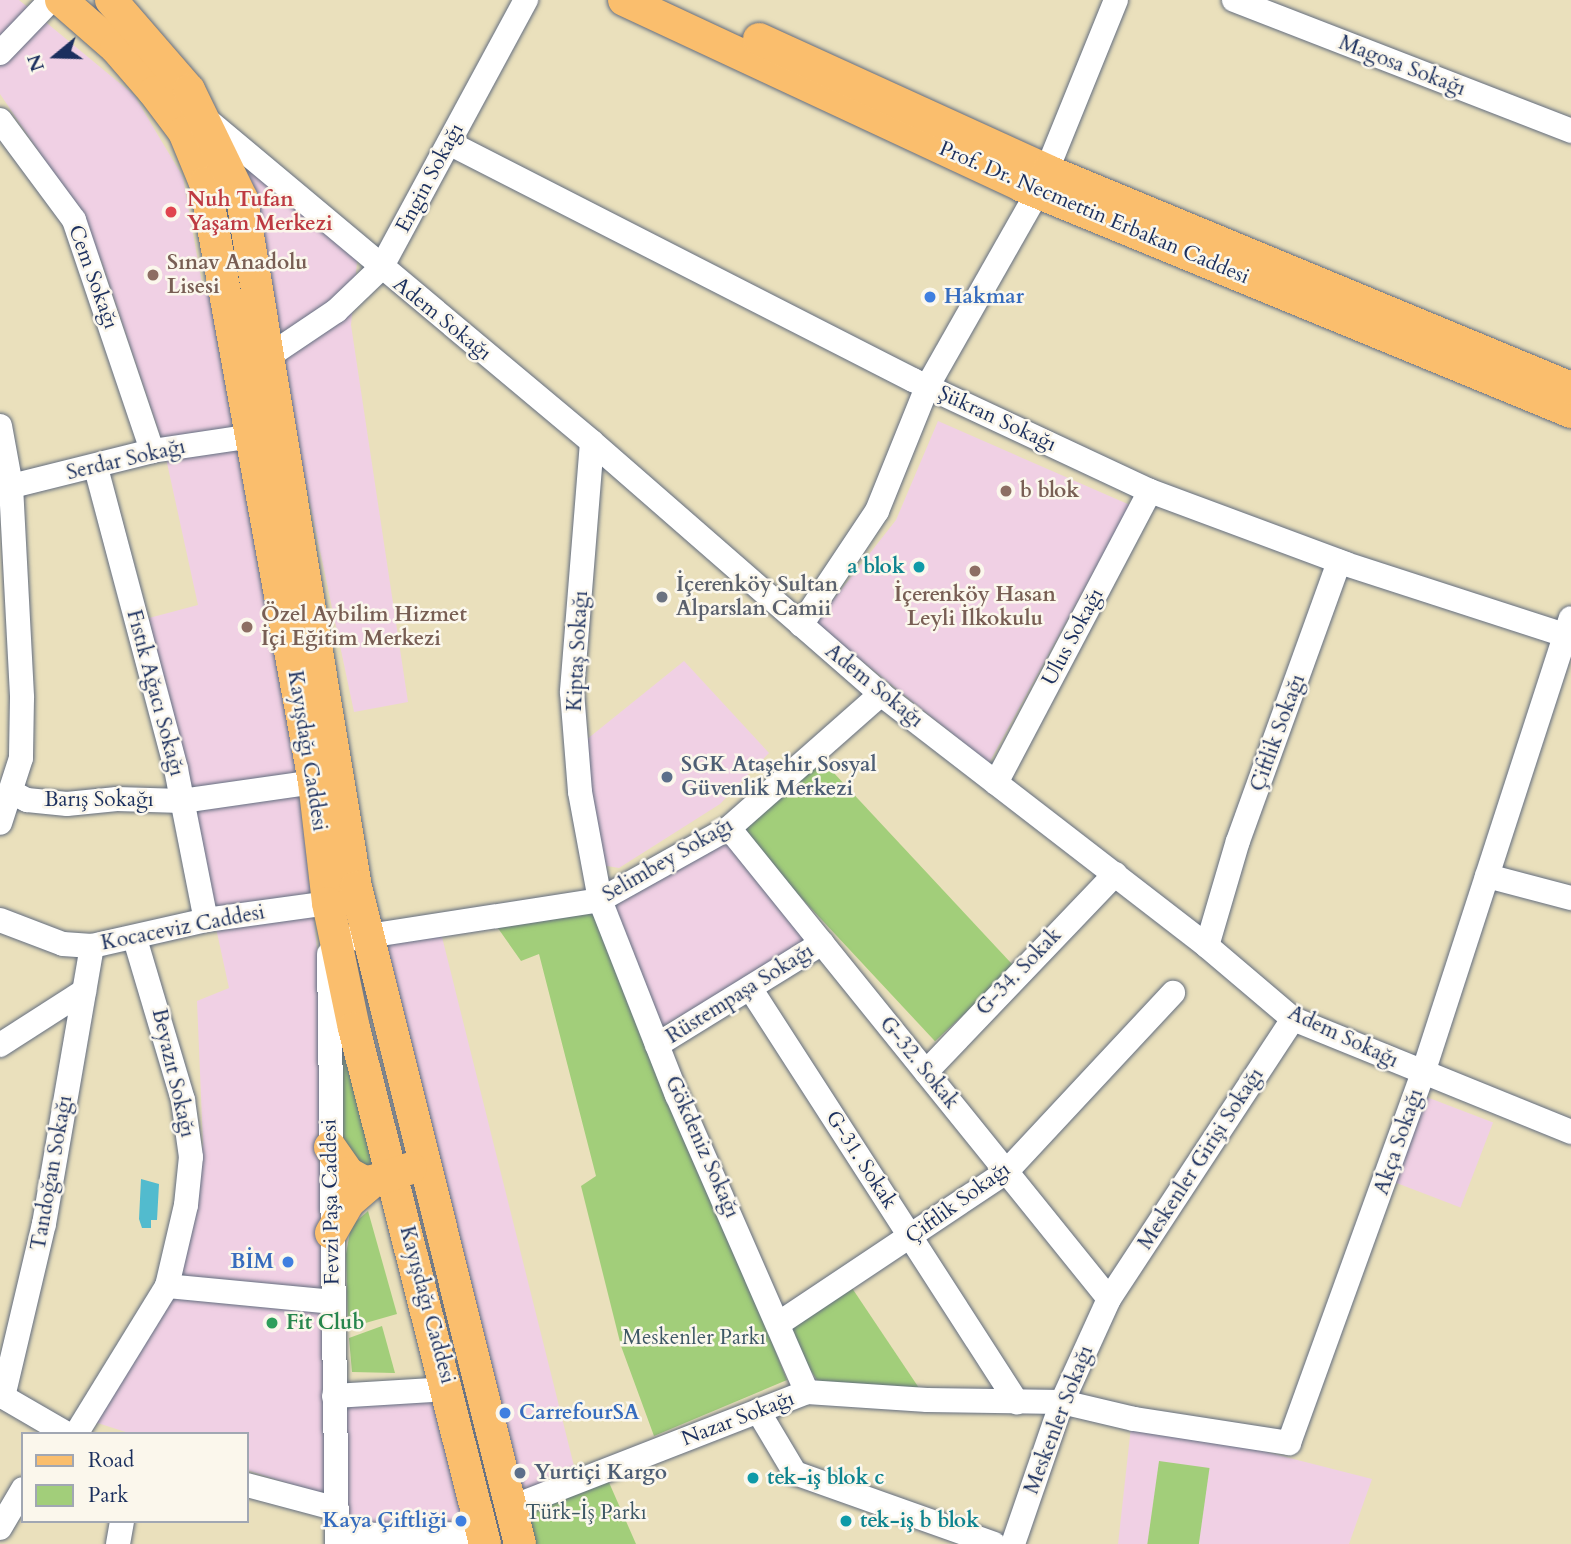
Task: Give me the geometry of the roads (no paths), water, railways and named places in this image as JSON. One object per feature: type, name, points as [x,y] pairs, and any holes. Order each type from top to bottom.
[{"type":"main road","name":"Kayışdağı Caddesi","points":[[61,0],[116,48],[154,92],[184,132],[197,160],[218,242],[314,782],[328,902],[383,1179],[449,1390],[484,1539]]},
{"type":"main road","name":"Kayışdağı Caddesi","points":[[111,0],[181,81],[205,119],[242,199],[367,933],[426,1156],[520,1544]]},
{"type":"main road","name":"Prof. Dr. Necmettin Erbakan Caddesi","points":[[624,0],[1571,412]]},
{"type":"main road","name":"Prof. Dr. Necmettin Erbakan Caddesi","points":[[673,0],[1043,182],[1571,388]]},
{"type":"main road","points":[[330,1147],[348,1173],[364,1182],[383,1179]]},
{"type":"main road","points":[[331,1233],[348,1203],[383,1179],[426,1156]]},
{"type":"street","points":[[0,53],[51,0]]},
{"type":"street","name":"Engin Sokağı","points":[[269,356],[336,311],[381,268],[526,0]]},
{"type":"street","points":[[801,625],[877,510],[928,387],[1043,182],[1116,0]]},
{"type":"street","name":"Magosa Sokağı","points":[[1234,0],[1571,131]]},
{"type":"street","name":"Adem Sokağı","points":[[205,119],[592,442],[881,694],[1207,946],[1293,1018],[1571,1132]]},
{"type":"street","name":"Cem Sokağı","points":[[0,120],[74,220],[152,451]]},
{"type":"street","name":"Şükran Sokağı","points":[[449,143],[928,387],[1150,491],[1339,562],[1569,630]]},
{"type":"street","points":[[0,426],[22,698],[21,758],[0,823]]},
{"type":"street","name":"Serdar Sokağı","points":[[5,487],[96,467],[152,451],[252,436]]},
{"type":"street","name":"Kiptaş Sokağı","points":[[592,442],[572,692],[580,792],[600,900]]},
{"type":"street","name":"Fıstık Ağacı Sokağı","points":[[96,467],[182,800],[206,920]]},
{"type":"street","name":"Ulus Sokağı","points":[[996,783],[1150,491]]},
{"type":"street","name":"Çiftlik Sokağı","points":[[1207,946],[1238,841],[1339,562]]},
{"type":"street","name":"Akça Sokağı","points":[[1062,1402],[1134,1419],[1289,1443],[1423,1073],[1569,630]]},
{"type":"street","name":"Selimbey Sokağı","points":[[337,941],[367,933],[600,900],[729,828],[881,694]]},
{"type":"street","name":"Barış Sokağı","points":[[10,792],[27,800],[67,804],[117,799],[182,800],[314,782]]},
{"type":"street","name":"G-32. Sokak","points":[[729,828],[1109,1298]]},
{"type":"street","name":"G-34. Sokak","points":[[926,1072],[1115,874]]},
{"type":"street","points":[[1487,877],[1571,898]]},
{"type":"street","name":"Gökdeniz Sokağı","points":[[600,900],[657,1045],[807,1392]]},
{"type":"street","name":"Kocaceviz Caddesi","points":[[0,920],[63,944],[92,946],[135,939],[206,920],[328,902]]},
{"type":"street","name":"Fevzi Paşa Caddesi","points":[[328,902],[331,1289],[337,1539]]},
{"type":"street","name":"Beyazıt Sokağı","points":[[64,1432],[167,1286],[177,1257],[191,1157],[170,1046],[135,939]]},
{"type":"street","name":"Rüstempaşa Sokağı","points":[[657,1045],[822,943]]},
{"type":"street","name":"Tandoğan Sokağı","points":[[2,1396],[44,1224],[92,946]]},
{"type":"street","name":"G-31. Sokak","points":[[750,988],[1017,1403]]},
{"type":"street","points":[[0,1045],[84,991]]},
{"type":"street","name":"Çiftlik Sokağı","points":[[778,1324],[1006,1172],[1173,992]]},
{"type":"street","name":"Meskenler Girişi Sokağı","points":[[1109,1298],[1293,1018]]},
{"type":"street","points":[[167,1286],[331,1289]]},
{"type":"street","name":"Meskenler Sokağı","points":[[1013,1544],[1062,1402],[1109,1298]]},
{"type":"street","points":[[334,1396],[449,1390]]},
{"type":"street","points":[[807,1392],[927,1400],[1062,1402]]},
{"type":"street","name":"Nazar Sokağı","points":[[512,1507],[807,1392]]},
{"type":"street","points":[[2,1396],[64,1432]]},
{"type":"street","points":[[758,1411],[795,1472],[994,1544]]},
{"type":"street","points":[[248,1485],[337,1509]]},
{"type":"street","points":[[0,1526],[21,1492]]},
{"type":"street","points":[[118,1544],[122,1523]]},
{"type":"street","points":[[337,1539],[484,1539]]},
{"type":"water","points":[[141,1179],[159,1184],[157,1220],[151,1220],[151,1228],[142,1228],[139,1219]]},
{"type":"place","name":"Nuh Tufan Yaşam Merkezi","points":[[171,212]]},
{"type":"place","name":"Sınav Anadolu Lisesi","points":[[153,275]]},
{"type":"place","name":"Hakmar","points":[[930,297]]},
{"type":"place","name":"b blok","points":[[1006,491]]},
{"type":"place","name":"a blok","points":[[919,567]]},
{"type":"place","name":"İçerenköy Hasan Leyli İlkokulu","points":[[975,571]]},
{"type":"place","name":"İçerenköy Sultan Alparslan Camii","points":[[662,597]]},
{"type":"place","name":"Özel Aybilim Hizmet İçi Eğitim Merkezi","points":[[247,627]]},
{"type":"place","name":"SGK Ataşehir Sosyal Güvenlik Merkezi","points":[[667,777]]},
{"type":"place","name":"BİM","points":[[288,1262]]},
{"type":"place","name":"Fit Club","points":[[272,1323]]},
{"type":"place","name":"CarrefourSA","points":[[505,1413]]},
{"type":"place","name":"Yurtiçi Kargo","points":[[520,1473]]},
{"type":"place","name":"tek-iş blok c","points":[[753,1478]]},
{"type":"place","name":"Kaya Çiftliği","points":[[461,1521]]},
{"type":"place","name":"tek-iş b blok","points":[[846,1521]]},
{"type":"park label","name":"Meskenler Parkı","points":[[694,1338]]},
{"type":"park label","name":"Türk-İş Parkı","points":[[586,1513]]}]
